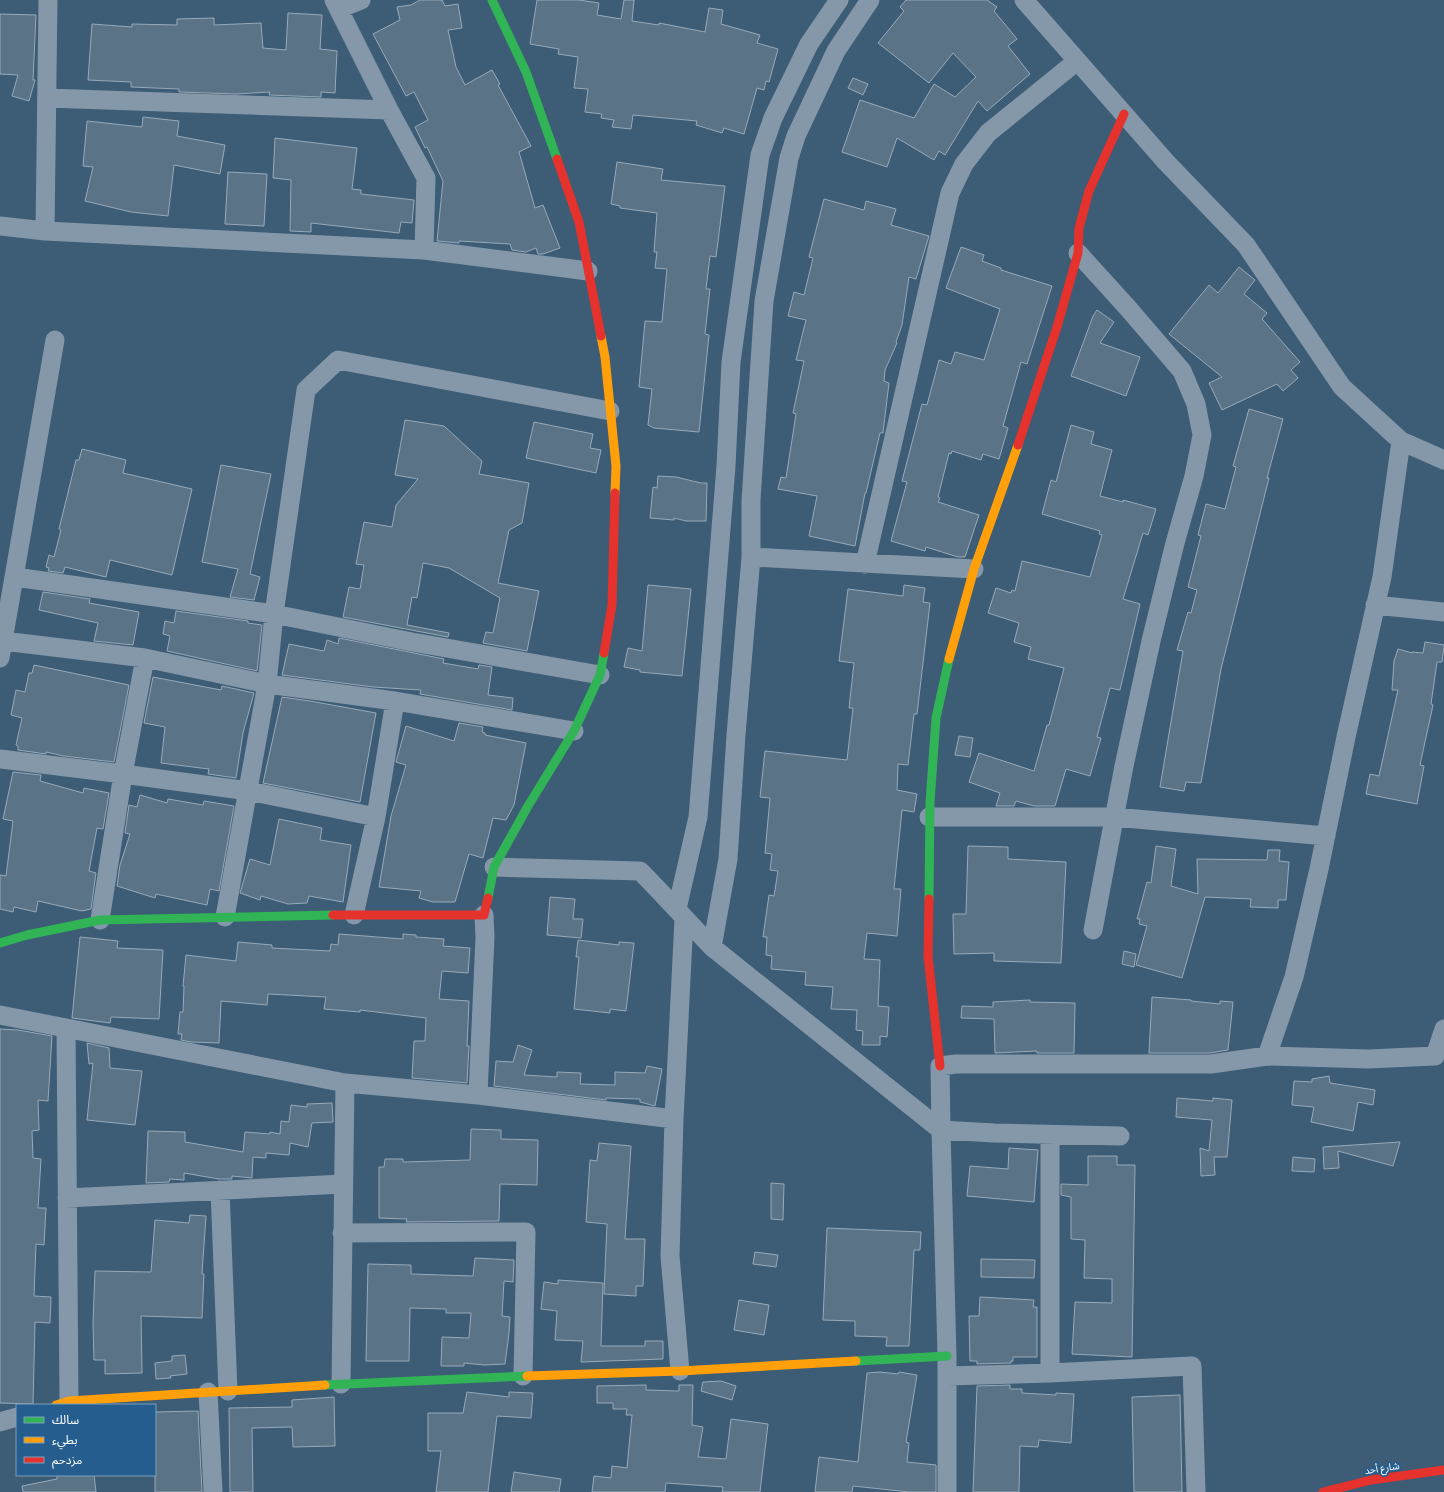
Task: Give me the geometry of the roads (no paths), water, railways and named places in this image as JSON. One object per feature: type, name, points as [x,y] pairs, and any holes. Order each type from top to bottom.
[{"type":"street","points":[[45,231],[48,0]]},
{"type":"street","points":[[362,0],[336,4],[389,110],[426,178],[424,250]]},
{"type":"street","points":[[478,1095],[485,937],[484,916],[494,867],[528,806],[574,731],[600,675],[612,597],[616,466],[605,357],[579,222],[529,80],[492,0]]},
{"type":"street","points":[[680,1371],[670,1256],[681,914],[698,817],[726,466],[731,362],[760,155],[772,118],[809,44],[839,0]]},
{"type":"street","points":[[712,947],[728,859],[736,735],[751,557],[751,500],[764,302],[789,158],[796,136],[836,51],[870,0]]},
{"type":"street","points":[[1024,0],[1166,162],[1246,245],[1342,387],[1401,441],[1444,460]]},
{"type":"street","points":[[865,564],[950,193],[964,164],[988,133],[1077,61]]},
{"type":"street","points":[[46,98],[389,110]]},
{"type":"street","points":[[947,1492],[947,1356],[940,1066],[928,956],[929,817],[936,718],[952,647],[974,570],[1057,327],[1078,253],[1079,228],[1090,191],[1124,114]]},
{"type":"street","points":[[0,226],[45,231],[424,250],[588,271]]},
{"type":"street","points":[[1078,253],[1127,306],[1182,371],[1196,404],[1202,435],[1194,476],[1175,543],[1151,641],[1124,766],[1093,930]]},
{"type":"street","points":[[55,340],[15,577],[1,649],[145,658],[267,684],[395,701],[574,731]]},
{"type":"street","points":[[225,917],[249,791],[267,684],[274,614],[306,390],[338,360],[610,411]]},
{"type":"street","points":[[1267,1056],[1294,977],[1326,836],[1346,737],[1382,577],[1401,441]]},
{"type":"street","points":[[751,557],[974,570]]},
{"type":"street","points":[[15,577],[274,614],[412,642],[600,675]]},
{"type":"street","points":[[1375,606],[1444,612]]},
{"type":"street","points":[[100,920],[123,774],[145,658]]},
{"type":"street","points":[[354,915],[376,817],[395,701]]},
{"type":"street","points":[[0,759],[249,791],[376,817]]},
{"type":"street","points":[[929,817],[1114,817],[1326,836]]},
{"type":"street","points":[[494,867],[640,871],[712,947],[941,1130],[1050,1135],[1120,1136]]},
{"type":"street","points":[[1,941],[100,920],[354,915],[484,916]]},
{"type":"street","points":[[0,1015],[344,1083],[478,1095],[674,1119]]},
{"type":"street","points":[[66,1028],[67,1198],[63,1403],[341,1384],[680,1371],[947,1356]]},
{"type":"street","points":[[940,1066],[956,1064],[1211,1064],[1267,1056],[1368,1059],[1435,1056],[1444,1029]]},
{"type":"street","points":[[341,1384],[344,1083]]},
{"type":"street","points":[[1050,1135],[1050,1373]]},
{"type":"street","points":[[67,1198],[343,1184]]},
{"type":"street","points":[[220,1190],[228,1391]]},
{"type":"street","points":[[342,1233],[526,1232],[523,1376]]},
{"type":"street","points":[[947,1376],[1050,1373],[1192,1366],[1196,1492]]},
{"type":"street","points":[[208,1392],[213,1492]]},
{"type":"street","points":[[0,1422],[16,1417]]},
{"type":"street","name":"شارع أحد","points":[[1324,1492],[1371,1480],[1444,1470]]}]
